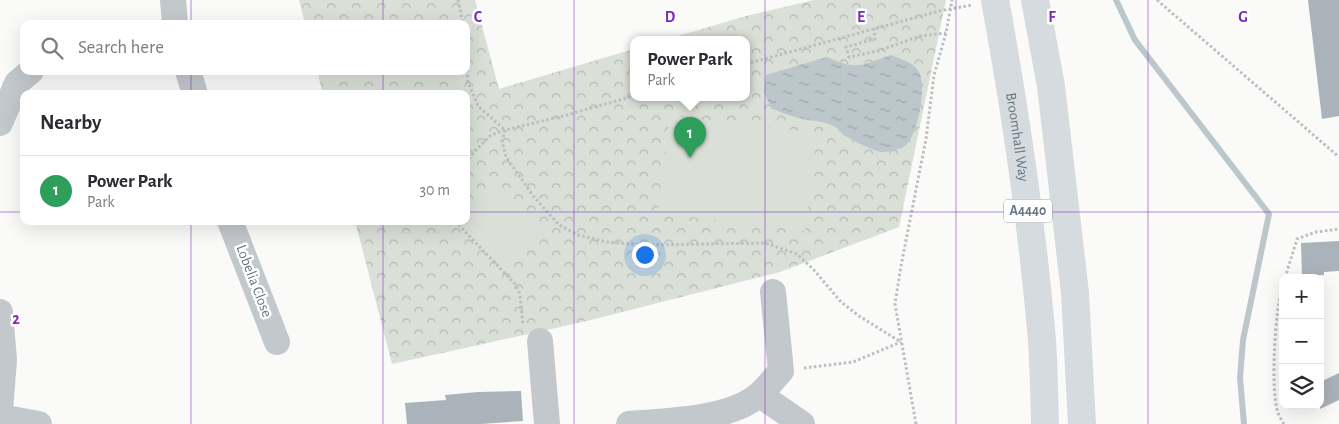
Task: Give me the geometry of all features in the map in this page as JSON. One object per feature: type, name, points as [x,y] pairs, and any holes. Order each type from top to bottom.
[{"type":"highway","name":"A4440","points":[[1035,0],[1051,86],[1075,293],[1082,424]]},
{"type":"highway","name":"Broomhall Way","points":[[985,2],[1012,92],[1041,330],[1045,424]]},
{"type":"street","points":[[173,0],[175,20]]},
{"type":"street","points":[[0,123],[17,83],[26,75]]},
{"type":"street","points":[[189,75],[194,90]]},
{"type":"street","name":"Lobelia Close","points":[[232,225],[277,342]]},
{"type":"street","points":[[629,424],[674,420],[730,411],[760,395],[781,371],[773,292]]},
{"type":"street","points":[[0,312],[4,360],[0,412]]},
{"type":"street","points":[[540,341],[547,424]]},
{"type":"street","points":[[760,395],[794,418]]},
{"type":"street","points":[[0,417],[39,424]]},
{"type":"path","points":[[458,0],[462,20]]},
{"type":"path","points":[[916,424],[895,304],[926,139],[934,75],[946,33],[952,0]]},
{"type":"path","points":[[1156,0],[1339,157]]},
{"type":"path","points":[[750,63],[939,11],[985,2]]},
{"type":"path","points":[[874,28],[875,39],[846,47],[849,56],[878,50],[920,36],[946,33]]},
{"type":"path","points":[[467,75],[468,82],[478,106],[505,130]]},
{"type":"path","points":[[470,156],[491,135],[630,97]]},
{"type":"path","points":[[505,130],[502,141],[506,157],[534,197],[558,225],[578,235],[606,242],[647,245],[765,244],[797,254],[814,270],[841,302],[859,316],[901,342]]},
{"type":"path","points":[[459,225],[516,285]]},
{"type":"path","points":[[1286,274],[1297,239],[1316,232],[1339,229]]},
{"type":"path","points":[[1279,295],[1274,376],[1278,413],[1284,424]]},
{"type":"path","points":[[781,371],[853,362],[901,342]]},
{"type":"green space","points":[[299,0],[475,0],[499,89],[630,50],[630,101],[750,101],[750,36],[678,36],[746,16],[814,0],[946,0],[899,227],[780,272],[587,321],[392,364],[356,225],[470,225],[470,90],[322,90],[318,75],[470,75],[470,20],[304,20]]},
{"type":"green space","points":[[670,115],[817,133],[805,231],[658,213]]},
{"type":"green space","points":[[493,181],[540,233],[505,264],[470,225],[470,202]]},
{"type":"water","points":[[891,55],[916,67],[921,77],[922,86],[920,109],[914,132],[905,146],[895,150],[883,152],[875,150],[845,136],[831,125],[798,118],[771,108],[764,92],[766,75],[827,57],[846,64],[859,65]]},
{"type":"building","points":[[1308,0],[1339,0],[1339,116],[1322,119]]},
{"type":"building","points":[[1339,241],[1339,271],[1324,272],[1324,274],[1302,274],[1301,243]]},
{"type":"building","points":[[1339,373],[1339,400],[1324,407],[1324,380]]},
{"type":"building","points":[[521,391],[523,421],[481,424],[407,424],[405,403],[446,400],[445,395]]},
{"type":"waterway","points":[[1116,0],[1135,40],[1269,214],[1243,340],[1240,378],[1244,424]]},
{"type":"place","name":"Power Park","points":[[690,158]]}]
